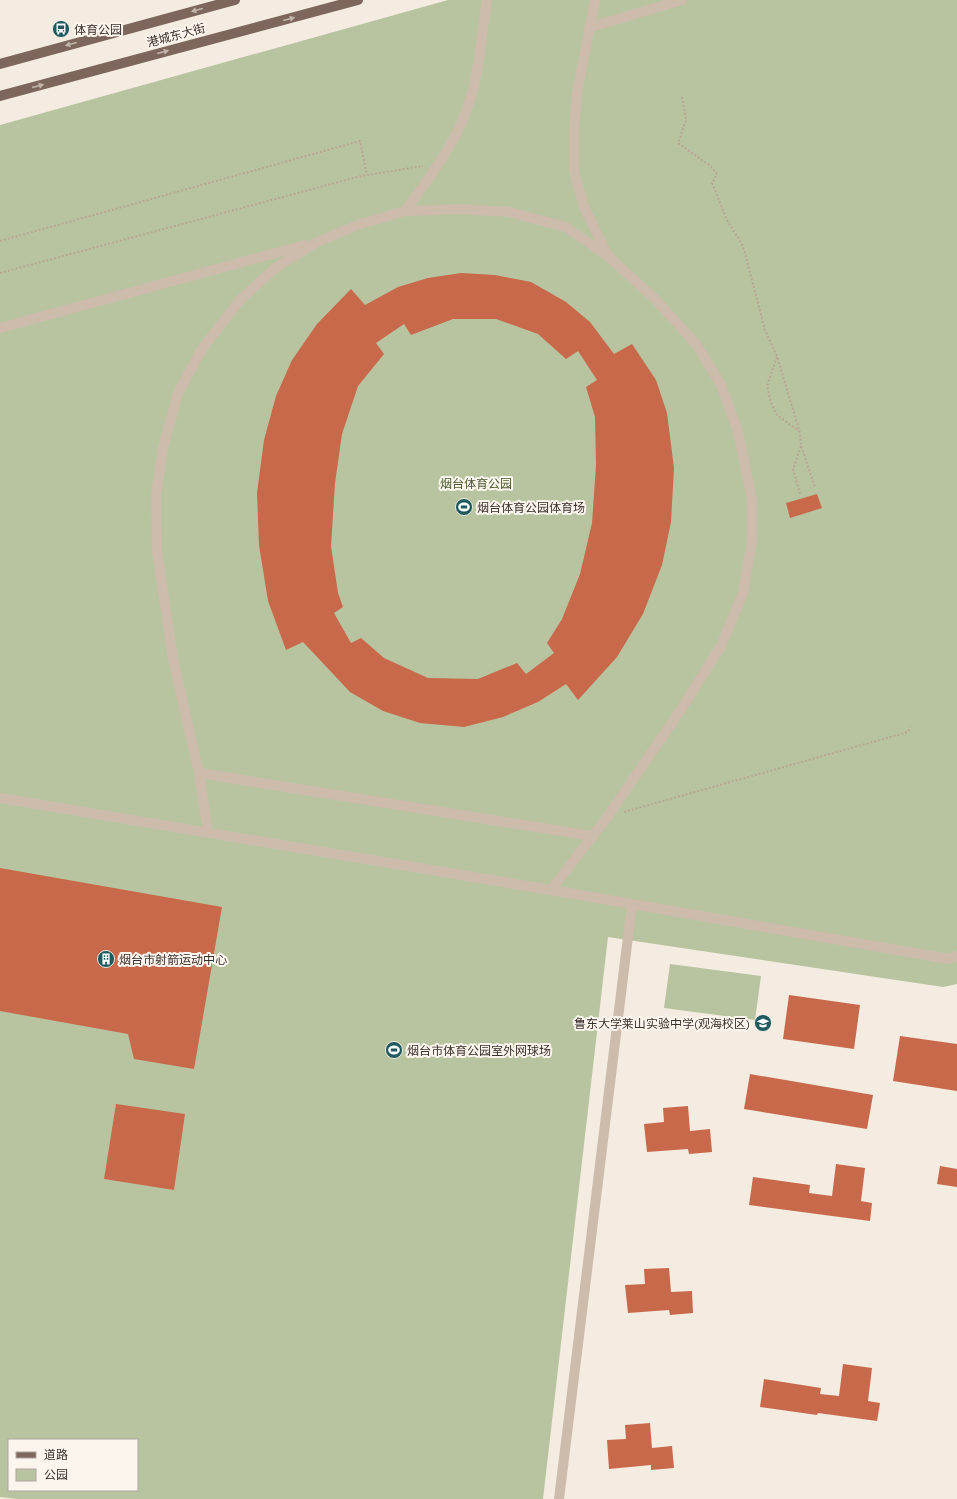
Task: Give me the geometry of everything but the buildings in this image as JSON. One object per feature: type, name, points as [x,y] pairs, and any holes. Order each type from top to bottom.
[{"type":"main road","name":"港城东大街","points":[[0,64],[234,0]]},
{"type":"main road","name":"港城东大街","points":[[0,96],[358,0]]},
{"type":"street","points":[[405,211],[440,164],[452,144],[468,106],[479,61],[487,0]]},
{"type":"street","points":[[596,0],[577,93],[574,131],[574,171],[584,207],[609,257]]},
{"type":"street","points":[[591,27],[682,0]]},
{"type":"street","points":[[0,328],[317,242],[360,224],[405,211],[460,209],[509,212],[566,228],[609,257],[655,299],[696,344],[721,385],[738,432],[752,500],[752,541],[743,593],[721,646],[680,710],[608,816],[551,890]]},
{"type":"street","points":[[208,832],[199,773],[173,659],[157,551],[156,495],[163,448],[178,393],[202,349],[239,301],[275,268],[317,242]]},
{"type":"street","points":[[199,773],[592,836]]},
{"type":"street","points":[[0,798],[551,890],[949,959],[957,956]]},
{"type":"street","points":[[559,1499],[632,904]]},
{"type":"path","points":[[682,97],[686,120],[678,143],[709,165],[717,174],[712,183],[727,220],[743,246],[765,330],[778,356],[800,433],[801,445],[815,488]]},
{"type":"path","points":[[0,241],[360,141],[367,175]]},
{"type":"path","points":[[0,274],[367,175],[440,164]]},
{"type":"path","points":[[778,356],[767,386],[771,403],[777,415],[800,433]]},
{"type":"path","points":[[800,494],[793,469],[801,445]]},
{"type":"path","points":[[608,816],[908,732],[910,727]]},
{"type":"green space","name":"烟台体育公园","points":[[448,0],[957,0],[957,984],[943,987],[608,937],[543,1499],[17,1499],[0,1497],[0,125]]},
{"type":"green space","points":[[670,964],[761,976],[755,1020],[664,1008]]},
{"type":"place","name":"体育公园","points":[[61,29]]},
{"type":"place","name":"烟台体育公园体育场","points":[[464,507]]},
{"type":"place","name":"烟台市射箭运动中心","points":[[106,959]]},
{"type":"place","name":"鲁东大学莱山实验中学(观海校区)","points":[[763,1023]]},
{"type":"place","name":"烟台市体育公园室外网球场","points":[[394,1050]]}]
